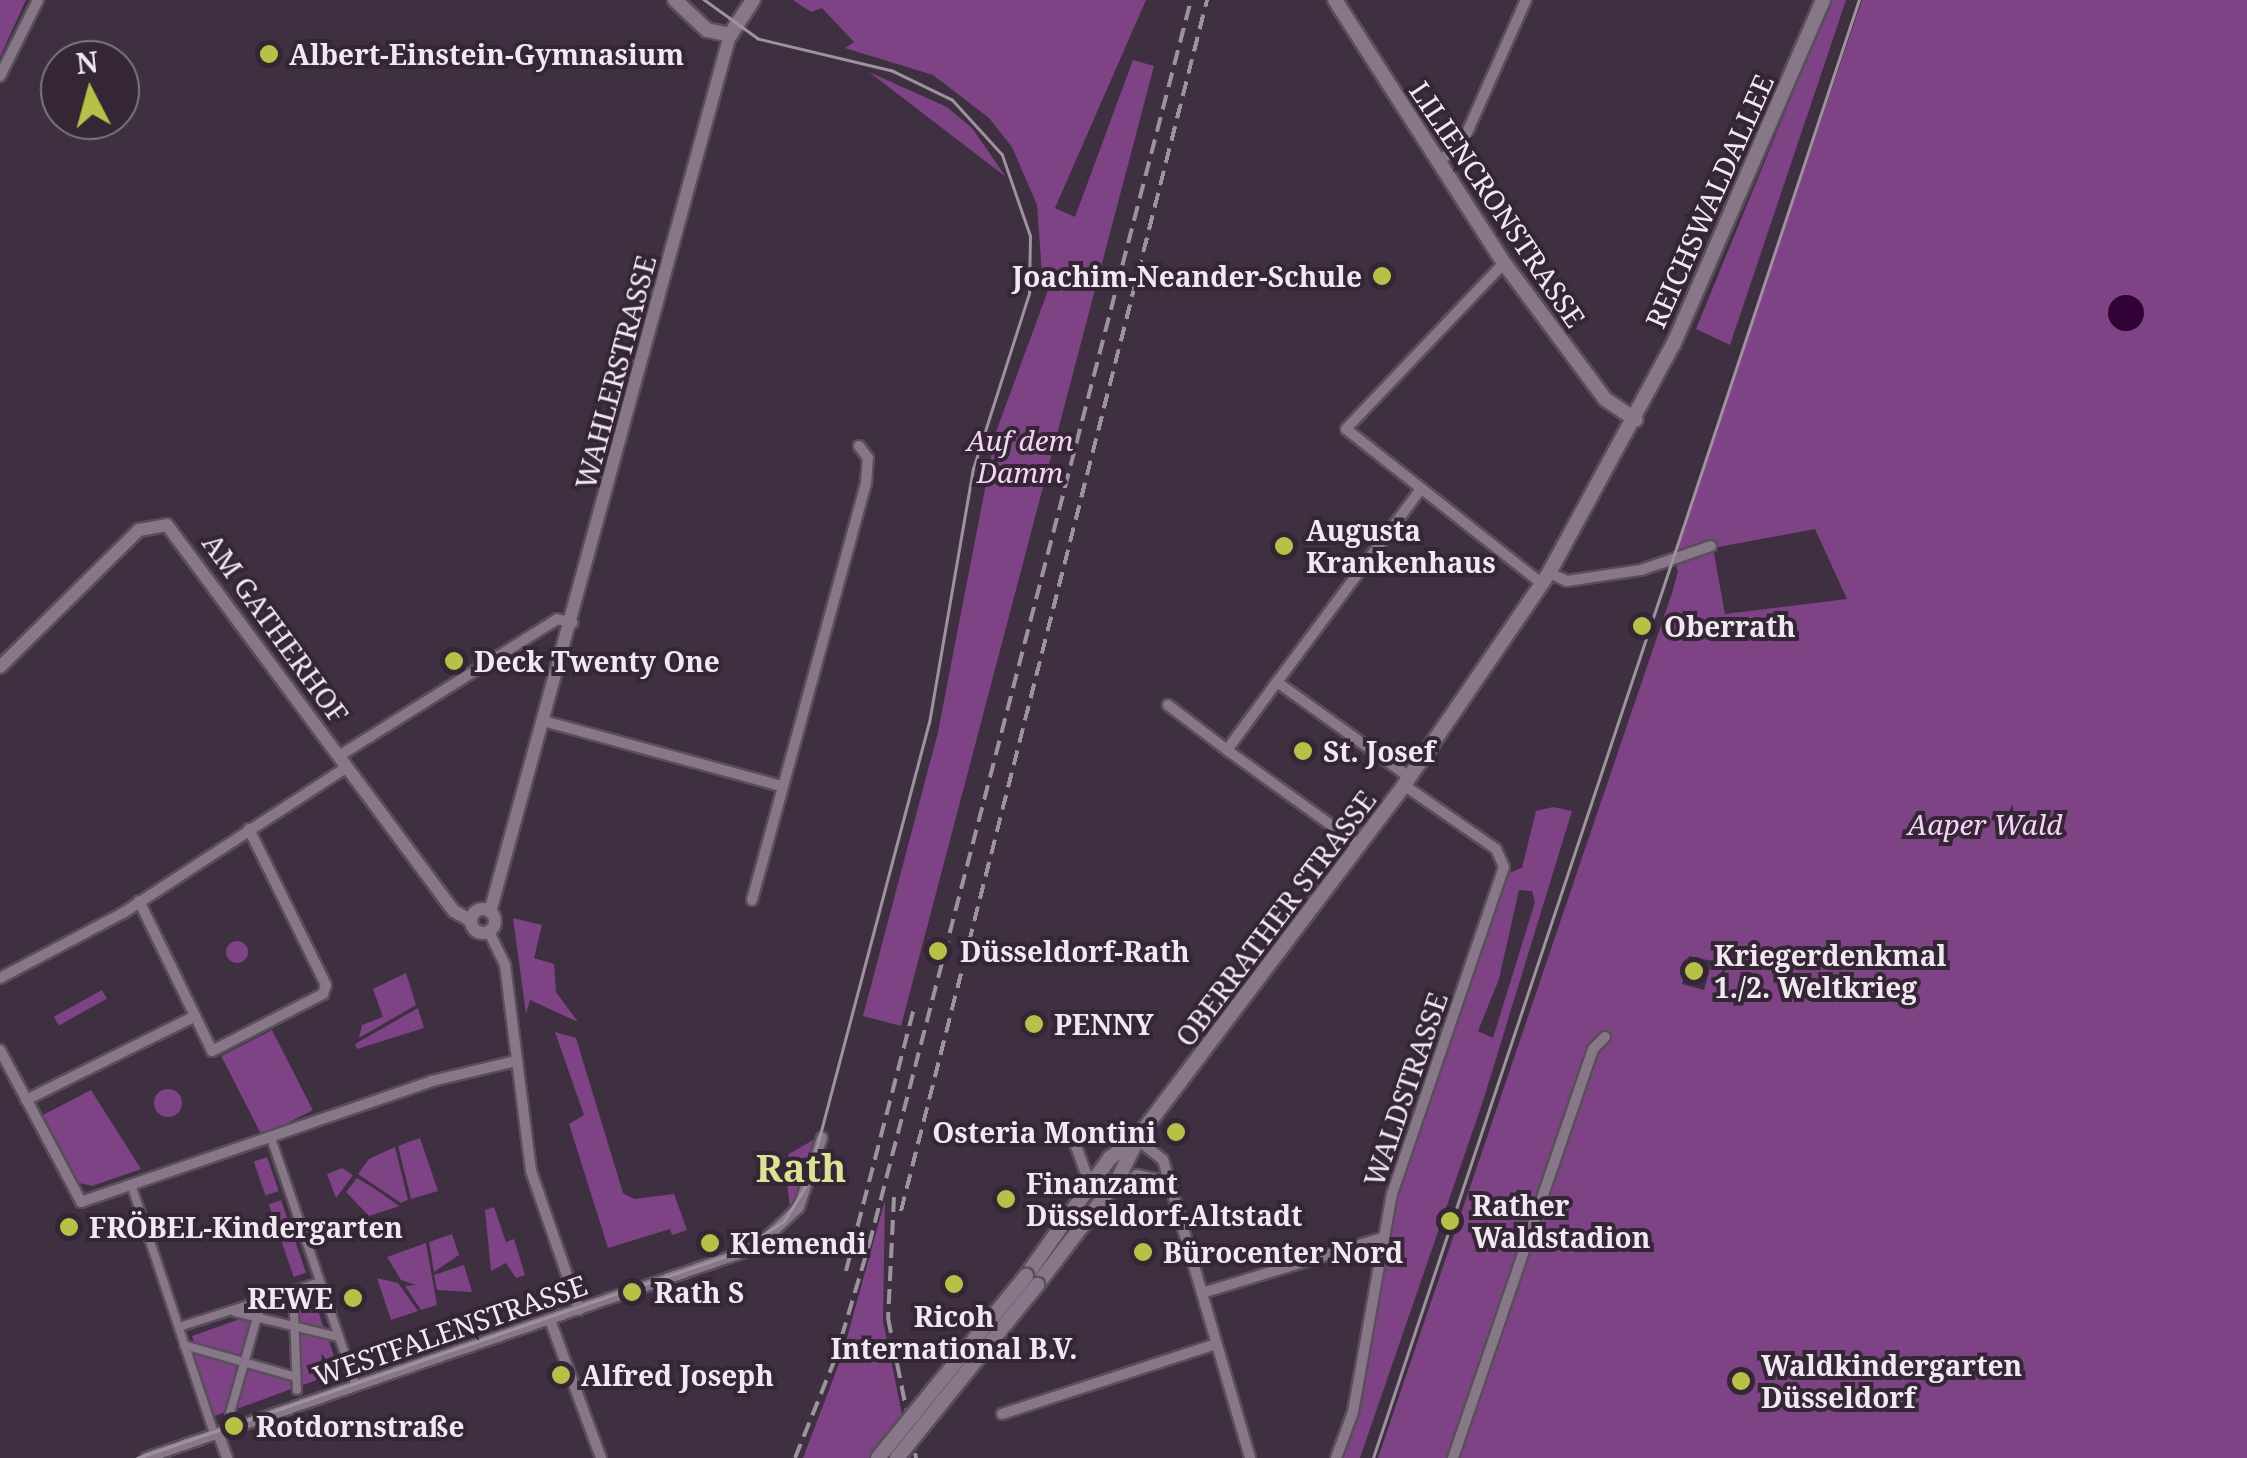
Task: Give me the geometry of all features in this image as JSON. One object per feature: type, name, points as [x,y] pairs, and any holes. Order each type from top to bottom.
[{"type":"main road","points":[[675,0],[707,30],[730,34],[745,2]]},
{"type":"main road","name":"LILIENCRONSTRASSE","points":[[1336,0],[1436,163],[1504,263],[1604,399],[1636,420]]},
{"type":"main road","name":"REICHSWALDALLEE","points":[[1636,420],[1762,151],[1823,0]]},
{"type":"main road","name":"OBERRATHER STRASSE","points":[[1139,1136],[1407,781],[1546,579],[1636,420]]},
{"type":"main road","points":[[897,1458],[1031,1281],[1119,1148],[1139,1136]]},
{"type":"main road","points":[[878,1458],[1106,1195],[1139,1136]]},
{"type":"street","points":[[0,76],[38,0]]},
{"type":"street","points":[[1436,163],[1461,146],[1526,0]]},
{"type":"street","name":"WAHLERSTRASSE","points":[[489,932],[490,912],[547,722],[730,34]]},
{"type":"street","points":[[1504,263],[1346,428],[1420,490],[1546,579],[1567,581],[1642,570],[1711,546]]},
{"type":"street","points":[[752,900],[866,484],[868,458],[859,446]]},
{"type":"street","points":[[1227,750],[1420,490]]},
{"type":"street","name":"AM GATHERHOF","points":[[0,667],[140,530],[162,523],[174,529],[454,911],[470,920],[478,933],[489,932]]},
{"type":"street","points":[[0,978],[139,901],[557,619],[573,622]]},
{"type":"street","name":"WALDSTRASSE","points":[[1277,682],[1496,848],[1504,867],[1392,1194],[1353,1412],[1336,1458]]},
{"type":"street","points":[[1168,706],[1360,846]]},
{"type":"street","points":[[547,722],[781,786]]},
{"type":"street","points":[[139,901],[212,1052],[323,994],[326,985],[249,829]]},
{"type":"street","points":[[470,920],[476,911],[490,912]]},
{"type":"street","points":[[489,932],[505,965],[531,1170],[579,1310]]},
{"type":"street","points":[[26,1100],[195,1016]]},
{"type":"street","points":[[1454,1458],[1594,1049],[1605,1037]]},
{"type":"street","points":[[0,1050],[81,1202],[432,1080],[516,1060]]},
{"type":"street","points":[[1090,1190],[1074,1135],[1139,1136],[1163,1160],[1250,1458]]},
{"type":"street","points":[[271,1138],[356,1386]]},
{"type":"street","name":"WESTFALENSTRASSE","points":[[146,1458],[764,1243],[799,1207],[822,1138]]},
{"type":"street","points":[[1106,1195],[1137,1175],[1170,1182]]},
{"type":"street","points":[[132,1187],[184,1345],[227,1458]]},
{"type":"street","points":[[1202,1293],[1384,1237]]},
{"type":"street","points":[[178,1327],[320,1282]]},
{"type":"street","points":[[293,1290],[297,1390]]},
{"type":"street","points":[[230,1413],[262,1300]]},
{"type":"street","points":[[231,1310],[339,1337]]},
{"type":"street","points":[[550,1320],[601,1458]]},
{"type":"street","points":[[1002,1414],[1216,1344]]},
{"type":"street","points":[[184,1345],[296,1377]]},
{"type":"green space","points":[[0,0],[26,0],[0,57]]},
{"type":"green space","name":"Auf dem Damm","points":[[793,0],[1146,0],[1055,208],[1075,217],[1133,60],[1154,66],[901,1026],[863,1016],[938,732],[996,432],[1054,274],[1043,288],[1037,205],[1012,147],[989,118],[933,75],[845,48],[854,42],[822,8],[811,12]]},
{"type":"green space","points":[[1831,0],[1846,0],[1730,345],[1696,329]]},
{"type":"green space","name":"Aaper Wald","points":[[1862,0],[2247,0],[2247,1458],[1378,1458],[1672,593],[1678,571],[1673,556]],"holes":[[[1815,529],[1847,599],[1725,614],[1713,548]],[[1689,956],[1712,961],[1704,990],[1682,984]]]},
{"type":"green space","points":[[869,72],[947,107],[972,128],[1006,177]]},
{"type":"green space","points":[[1553,807],[1572,811],[1483,1101],[1360,1458],[1339,1458],[1395,1195],[1504,875],[1522,868],[1536,811]],"holes":[[[1519,890],[1532,891],[1535,902],[1493,1038],[1478,1031],[1499,979]]]},
{"type":"green space","points":[[513,918],[542,925],[534,958],[554,964],[556,992],[578,1022],[530,1000],[526,1014]]},
{"type":"green space","points":[[237,941],[245,944],[245,960],[237,963],[229,960],[226,952],[229,944]]},
{"type":"green space","points":[[406,973],[416,1005],[359,1038],[362,1025],[383,1017],[373,989]]},
{"type":"green space","points":[[102,990],[107,999],[59,1025],[54,1017]]},
{"type":"green space","points":[[418,1008],[424,1028],[357,1049],[355,1044]]},
{"type":"green space","points":[[272,1030],[313,1110],[262,1136],[221,1056]]},
{"type":"green space","points":[[555,1032],[576,1038],[623,1193],[634,1199],[674,1194],[687,1230],[672,1235],[670,1229],[608,1248],[569,1124],[584,1115]]},
{"type":"green space","points":[[168,1089],[178,1093],[182,1103],[178,1113],[168,1117],[158,1113],[154,1103],[158,1093]]},
{"type":"green space","points":[[91,1090],[141,1169],[92,1186],[79,1183],[43,1115]]},
{"type":"green space","points":[[420,1138],[438,1191],[411,1199],[398,1146]]},
{"type":"green space","points":[[813,1140],[806,1174],[790,1208],[785,1166],[789,1154]]},
{"type":"green space","points":[[395,1147],[408,1200],[401,1203],[358,1174],[369,1159]]},
{"type":"green space","points":[[267,1157],[279,1191],[265,1196],[254,1162]]},
{"type":"green space","points":[[342,1168],[353,1175],[336,1198],[327,1174]]},
{"type":"green space","points":[[357,1178],[399,1206],[369,1216],[346,1192]]},
{"type":"green space","points":[[281,1200],[306,1273],[294,1277],[269,1204]]},
{"type":"green space","points":[[885,1200],[883,1321],[911,1458],[803,1458],[842,1356]]},
{"type":"green space","points":[[494,1207],[506,1242],[514,1239],[525,1275],[516,1278],[506,1263],[491,1271],[485,1210]]},
{"type":"green space","points":[[452,1234],[459,1255],[434,1272],[429,1242]]},
{"type":"green space","points":[[426,1243],[437,1305],[421,1310],[405,1286],[416,1285],[401,1280],[387,1257]]},
{"type":"green space","points":[[464,1265],[472,1292],[437,1290],[434,1275]]},
{"type":"green space","points":[[377,1278],[398,1283],[418,1311],[391,1320]]},
{"type":"green space","points":[[312,1294],[325,1331],[297,1325],[297,1299]]},
{"type":"green space","points":[[243,1318],[254,1320],[242,1360],[196,1347],[192,1336]]},
{"type":"green space","points":[[297,1330],[328,1338],[339,1372],[300,1386]]},
{"type":"green space","points":[[188,1348],[241,1364],[228,1411],[212,1417]]},
{"type":"green space","points":[[247,1366],[294,1379],[294,1388],[234,1410]]},
{"type":"shaded area","points":[[2126,295],[2139,300],[2144,313],[2139,326],[2126,331],[2113,326],[2108,313],[2113,300]]},
{"type":"tram line","points":[[137,1458],[735,1253],[784,1221],[807,1184],[929,723],[973,469],[1029,293],[1030,236],[1002,155],[952,100],[892,71],[758,39],[704,0]]},
{"type":"tram line","points":[[1373,1458],[1859,0]]},
{"type":"railway","points":[[795,1458],[835,1359],[869,1245],[1191,0]]},
{"type":"railway","points":[[901,1211],[1207,0]]},
{"type":"railway","points":[[846,1271],[915,1005]]},
{"type":"railway","points":[[894,1197],[888,1318],[916,1458]]},
{"type":"place","name":"Albert-Einstein-Gymnasium","points":[[269,54]]},
{"type":"place","name":"Joachim-Neander-Schule","points":[[1382,276]]},
{"type":"place","name":"Augusta Krankenhaus","points":[[1284,546]]},
{"type":"place","name":"Oberrath","points":[[1642,626]]},
{"type":"place","name":"Deck Twenty One","points":[[454,661]]},
{"type":"place","name":"St. Josef","points":[[1303,751]]},
{"type":"place","name":"Düsseldorf-Rath","points":[[938,951]]},
{"type":"place","name":"Kriegerdenkmal 1./2. Weltkrieg","points":[[1694,971]]},
{"type":"place","name":"PENNY","points":[[1034,1024]]},
{"type":"place","name":"Osteria Montini","points":[[1176,1132]]},
{"type":"place","name":"Finanzamt Düsseldorf-Altstadt","points":[[1006,1199]]},
{"type":"place","name":"Rather Waldstadion","points":[[1450,1221]]},
{"type":"place","name":"FRÖBEL-Kindergarten","points":[[69,1227]]},
{"type":"place","name":"Klemendi","points":[[710,1243]]},
{"type":"place","name":"Bürocenter Nord","points":[[1143,1252]]},
{"type":"place","name":"Ricoh International B.V.","points":[[954,1284]]},
{"type":"place","name":"Rath S","points":[[632,1292]]},
{"type":"place","name":"REWE","points":[[353,1298]]},
{"type":"place","name":"Alfred Joseph","points":[[561,1375]]},
{"type":"place","name":"Waldkindergarten Düsseldorf","points":[[1741,1381]]},
{"type":"place","name":"Rotdornstraße","points":[[234,1426]]},
{"type":"district","name":"Rath","points":[[801,1168]]}]
